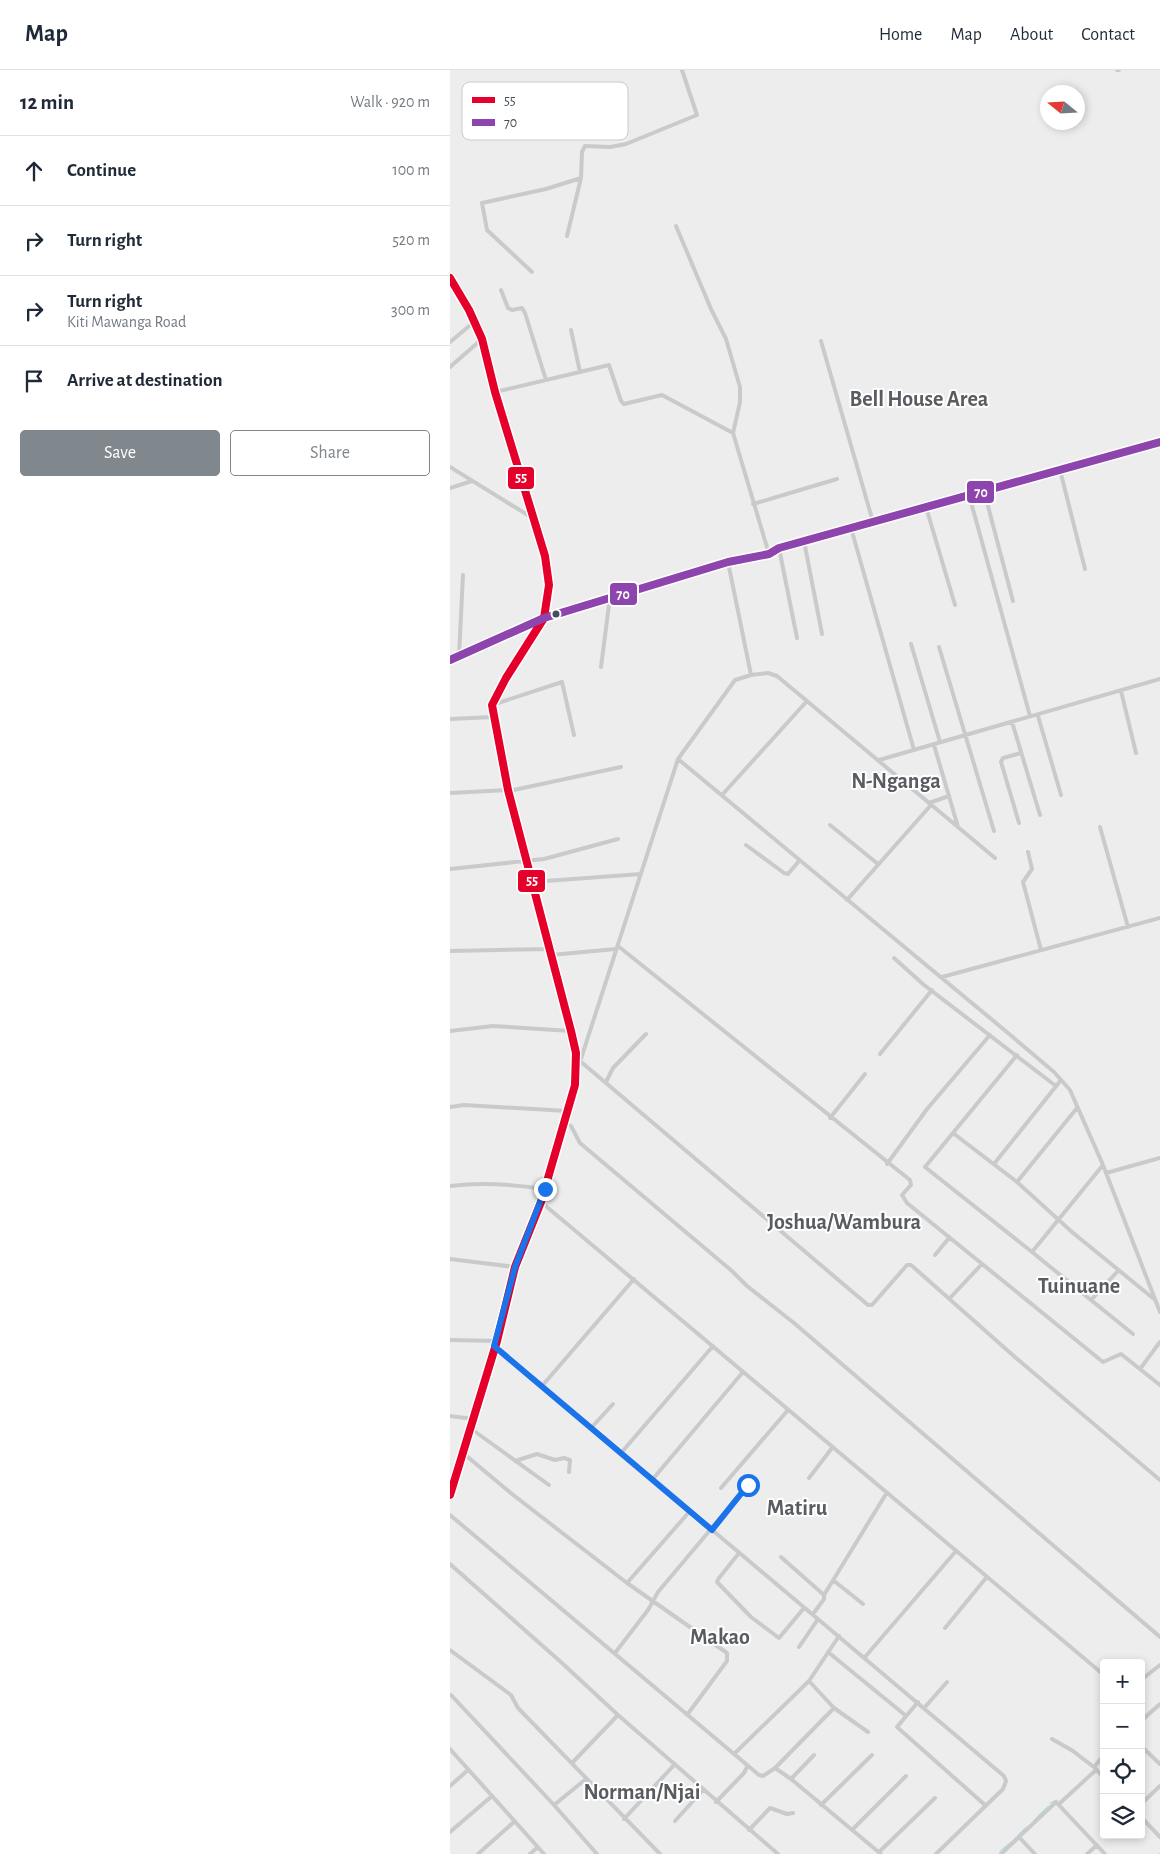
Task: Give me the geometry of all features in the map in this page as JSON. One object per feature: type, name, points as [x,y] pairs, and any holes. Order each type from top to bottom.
[{"type":"street","points":[[567,236],[581,178],[582,152],[585,146],[610,148],[626,144],[697,115],[682,70]]},
{"type":"street","points":[[532,272],[487,230],[482,203],[546,189],[581,178]]},
{"type":"street","points":[[676,226],[711,309],[726,339],[740,387],[740,402],[732,433],[769,554]]},
{"type":"street","points":[[450,278],[482,340],[495,392],[545,556],[550,585],[544,618],[506,678],[492,705],[509,790],[571,1031],[577,1072]]},
{"type":"street","points":[[500,290],[508,308],[512,310],[522,308],[526,313],[546,380]]},
{"type":"street","points":[[450,342],[474,322]]},
{"type":"street","points":[[571,330],[580,372]]},
{"type":"street","points":[[450,367],[482,340]]},
{"type":"street","points":[[821,341],[873,522]]},
{"type":"street","points":[[495,392],[608,365],[621,401],[624,404],[662,395],[732,433]]},
{"type":"street","points":[[450,660],[544,618],[610,597],[728,562],[769,554],[779,548],[1160,442]]},
{"type":"street","points":[[450,467],[532,517]]},
{"type":"street","points":[[1060,470],[1085,569]]},
{"type":"street","points":[[753,504],[837,479]]},
{"type":"street","points":[[450,488],[472,481]]},
{"type":"street","points":[[984,491],[1013,601]]},
{"type":"street","points":[[969,495],[1030,716]]},
{"type":"street","points":[[926,507],[954,605]]},
{"type":"street","points":[[851,528],[914,750]]},
{"type":"street","points":[[804,541],[822,634]]},
{"type":"street","points":[[779,548],[796,638]]},
{"type":"street","points":[[728,562],[751,675]]},
{"type":"street","points":[[459,656],[463,575]]},
{"type":"street","points":[[600,667],[610,597]]},
{"type":"street","points":[[910,644],[940,742]]},
{"type":"street","points":[[939,647],[994,831]]},
{"type":"street","points":[[451,1492],[497,1341],[515,1267],[541,1202],[580,1060],[678,758],[732,683],[751,675],[772,673],[880,760],[995,858]]},
{"type":"street","points":[[880,760],[1160,680]]},
{"type":"street","points":[[492,705],[562,682],[574,735]]},
{"type":"street","points":[[1121,691],[1136,753]]},
{"type":"street","points":[[722,795],[807,701]]},
{"type":"street","points":[[1038,716],[1061,794]]},
{"type":"street","points":[[450,719],[493,717]]},
{"type":"street","points":[[1012,722],[1040,815]]},
{"type":"street","points":[[934,745],[958,827]]},
{"type":"street","points":[[1019,823],[1001,762],[1003,758],[1021,753]]},
{"type":"street","points":[[678,758],[942,977],[1061,1080],[1070,1090],[1103,1165],[1160,1312]]},
{"type":"street","points":[[450,793],[509,790],[621,767]]},
{"type":"street","points":[[847,900],[930,804],[949,796]]},
{"type":"street","points":[[830,825],[878,864]]},
{"type":"street","points":[[1100,827],[1128,927]]},
{"type":"street","points":[[450,869],[527,861],[618,839]]},
{"type":"street","points":[[746,844],[784,873],[788,874],[800,861]]},
{"type":"street","points":[[1028,852],[1032,869],[1023,882],[1041,950]]},
{"type":"street","points":[[532,882],[641,874]]},
{"type":"street","points":[[942,977],[1160,918]]},
{"type":"street","points":[[551,955],[617,947],[748,1049],[887,1164],[910,1180],[911,1185],[902,1196],[906,1203],[981,1265],[1101,1361],[1107,1362],[1121,1354],[1160,1385]]},
{"type":"street","points":[[450,951],[550,950]]},
{"type":"street","points":[[894,958],[932,990],[1056,1086]]},
{"type":"street","points":[[880,1054],[932,990]]},
{"type":"street","points":[[450,1032],[493,1026],[571,1031]]},
{"type":"street","points":[[606,1082],[613,1068],[646,1034]]},
{"type":"street","points":[[887,1164],[927,1109],[990,1035]]},
{"type":"street","points":[[1017,1055],[925,1167],[1133,1334]]},
{"type":"street","points":[[580,1060],[868,1306],[872,1305],[909,1265],[950,1298],[1016,1358],[1160,1480]]},
{"type":"street","points":[[830,1118],[865,1074]]},
{"type":"street","points":[[994,1164],[1061,1080]]},
{"type":"street","points":[[450,1107],[464,1105],[567,1111]]},
{"type":"street","points":[[1017,1182],[1077,1108]]},
{"type":"street","points":[[564,1123],[571,1126],[580,1143],[732,1271],[747,1286],[794,1323],[1160,1637]]},
{"type":"street","points":[[953,1134],[1017,1182],[1118,1270],[1156,1300]]},
{"type":"street","points":[[1106,1173],[1160,1158]]},
{"type":"street","points":[[1032,1252],[1103,1165]]},
{"type":"street","points":[[450,1186],[478,1182],[512,1184],[545,1189]]},
{"type":"street","points":[[541,1202],[886,1494],[1100,1672]]},
{"type":"street","points":[[935,1255],[949,1238]]},
{"type":"street","points":[[450,1259],[515,1267]]},
{"type":"street","points":[[950,1298],[981,1265]]},
{"type":"street","points":[[1091,1300],[1118,1270]]},
{"type":"street","points":[[542,1386],[634,1279]]},
{"type":"street","points":[[450,1340],[497,1341]]},
{"type":"street","points":[[1140,1369],[1160,1342]]},
{"type":"street","points":[[494,1346],[1004,1776],[1006,1781],[1003,1789],[936,1854]]},
{"type":"street","points":[[621,1453],[713,1346]]},
{"type":"street","points":[[652,1480],[744,1372]]},
{"type":"street","points":[[590,1428],[613,1404]]},
{"type":"street","points":[[721,1488],[788,1410]]},
{"type":"street","points":[[450,1416],[474,1419]]},
{"type":"street","points":[[470,1428],[550,1485]]},
{"type":"street","points":[[809,1478],[832,1448]]},
{"type":"street","points":[[463,1453],[512,1494],[627,1583],[728,1655],[727,1661],[687,1715]]},
{"type":"street","points":[[515,1461],[537,1454],[555,1460],[564,1458],[570,1460],[569,1472]]},
{"type":"street","points":[[450,1470],[457,1469]]},
{"type":"street","points":[[615,1653],[658,1592],[748,1485]]},
{"type":"street","points":[[813,1614],[824,1599],[824,1595],[886,1494]]},
{"type":"street","points":[[627,1583],[690,1511]]},
{"type":"street","points":[[450,1515],[615,1653],[747,1767],[761,1776],[775,1768],[834,1708]]},
{"type":"street","points":[[865,1657],[956,1552]]},
{"type":"street","points":[[738,1553],[718,1582],[751,1616],[779,1638],[804,1608]]},
{"type":"street","points":[[781,1558],[824,1595]]},
{"type":"street","points":[[450,1564],[716,1802],[778,1854]]},
{"type":"street","points":[[945,1628],[986,1578]]},
{"type":"street","points":[[833,1580],[863,1604]]},
{"type":"street","points":[[799,1647],[818,1619]]},
{"type":"street","points":[[734,1754],[809,1680],[839,1636]]},
{"type":"street","points":[[450,1650],[511,1695],[518,1708],[660,1854]]},
{"type":"street","points":[[828,1652],[905,1715]]},
{"type":"street","points":[[1145,1677],[1160,1665]]},
{"type":"street","points":[[1155,1669],[1160,1673]]},
{"type":"street","points":[[809,1680],[834,1708],[868,1732]]},
{"type":"street","points":[[925,1708],[947,1682]]},
{"type":"street","points":[[451,1695],[597,1854]]},
{"type":"street","points":[[918,1702],[905,1715],[897,1727],[900,1732],[985,1805]]},
{"type":"street","points":[[1145,1717],[1160,1704]]},
{"type":"street","points":[[572,1763],[618,1715]]},
{"type":"street","points":[[1052,1739],[1074,1751],[1100,1774]]},
{"type":"street","points":[[450,1749],[544,1854]]},
{"type":"street","points":[[1144,1749],[1160,1764]]},
{"type":"street","points":[[791,1779],[814,1755]]},
{"type":"street","points":[[821,1805],[872,1755]]},
{"type":"street","points":[[1059,1804],[1095,1769],[1096,1762],[1100,1758]]},
{"type":"street","points":[[624,1819],[675,1764]]},
{"type":"street","points":[[716,1802],[744,1773],[747,1767]]},
{"type":"street","points":[[775,1768],[791,1779],[880,1853],[935,1798]]},
{"type":"street","points":[[450,1786],[468,1770]]},
{"type":"street","points":[[852,1830],[906,1776]]},
{"type":"street","points":[[554,1805],[586,1778]]},
{"type":"street","points":[[1145,1800],[1160,1786]]},
{"type":"street","points":[[675,1821],[703,1790]]},
{"type":"street","points":[[450,1832],[492,1796]]},
{"type":"street","points":[[1001,1854],[1053,1803],[1059,1804],[1105,1854]]},
{"type":"street","points":[[749,1830],[770,1808],[787,1814],[792,1813]]},
{"type":"street","points":[[1145,1821],[1160,1837]]},
{"type":"street","points":[[478,1854],[515,1822]]},
{"type":"street","points":[[1018,1837],[1034,1854]]},
{"type":"street","points":[[1088,1854],[1097,1845]]},
{"type":"street","points":[[530,1854],[538,1847]]},
{"type":"waterway","points":[[1050,1803],[1057,1800]]},
{"type":"waterway","points":[[1034,1820],[1048,1806]]},
{"type":"waterway","points":[[1017,1836],[1026,1827]]},
{"type":"waterway","points":[[1013,1840],[1016,1837]]},
{"type":"waterway","points":[[1000,1851],[1011,1842]]},
{"type":"transit line","name":"55","points":[[450,278],[469,310],[482,339],[495,392],[545,556],[549,585],[544,618],[506,678],[492,705],[508,790],[576,1053],[575,1085],[541,1202],[515,1267],[497,1341],[450,1495]]},
{"type":"transit line","name":"70","points":[[450,660],[544,618],[728,562],[769,554],[779,548],[1160,442]]},
{"type":"district","name":"Bell House Area","points":[[919,398]]},
{"type":"district","name":"N-Nganga","points":[[896,780]]},
{"type":"district","name":"Joshua/Wambura","points":[[844,1221]]},
{"type":"district","name":"Tuinuane","points":[[1079,1285]]},
{"type":"district","name":"Matiru","points":[[797,1507]]},
{"type":"district","name":"Makao","points":[[720,1636]]},
{"type":"district","name":"Norman/Njai","points":[[642,1791]]},
{"type":"route","points":[[545,1189],[515,1267],[497,1341],[494,1346],[712,1530],[748,1485]]}]
